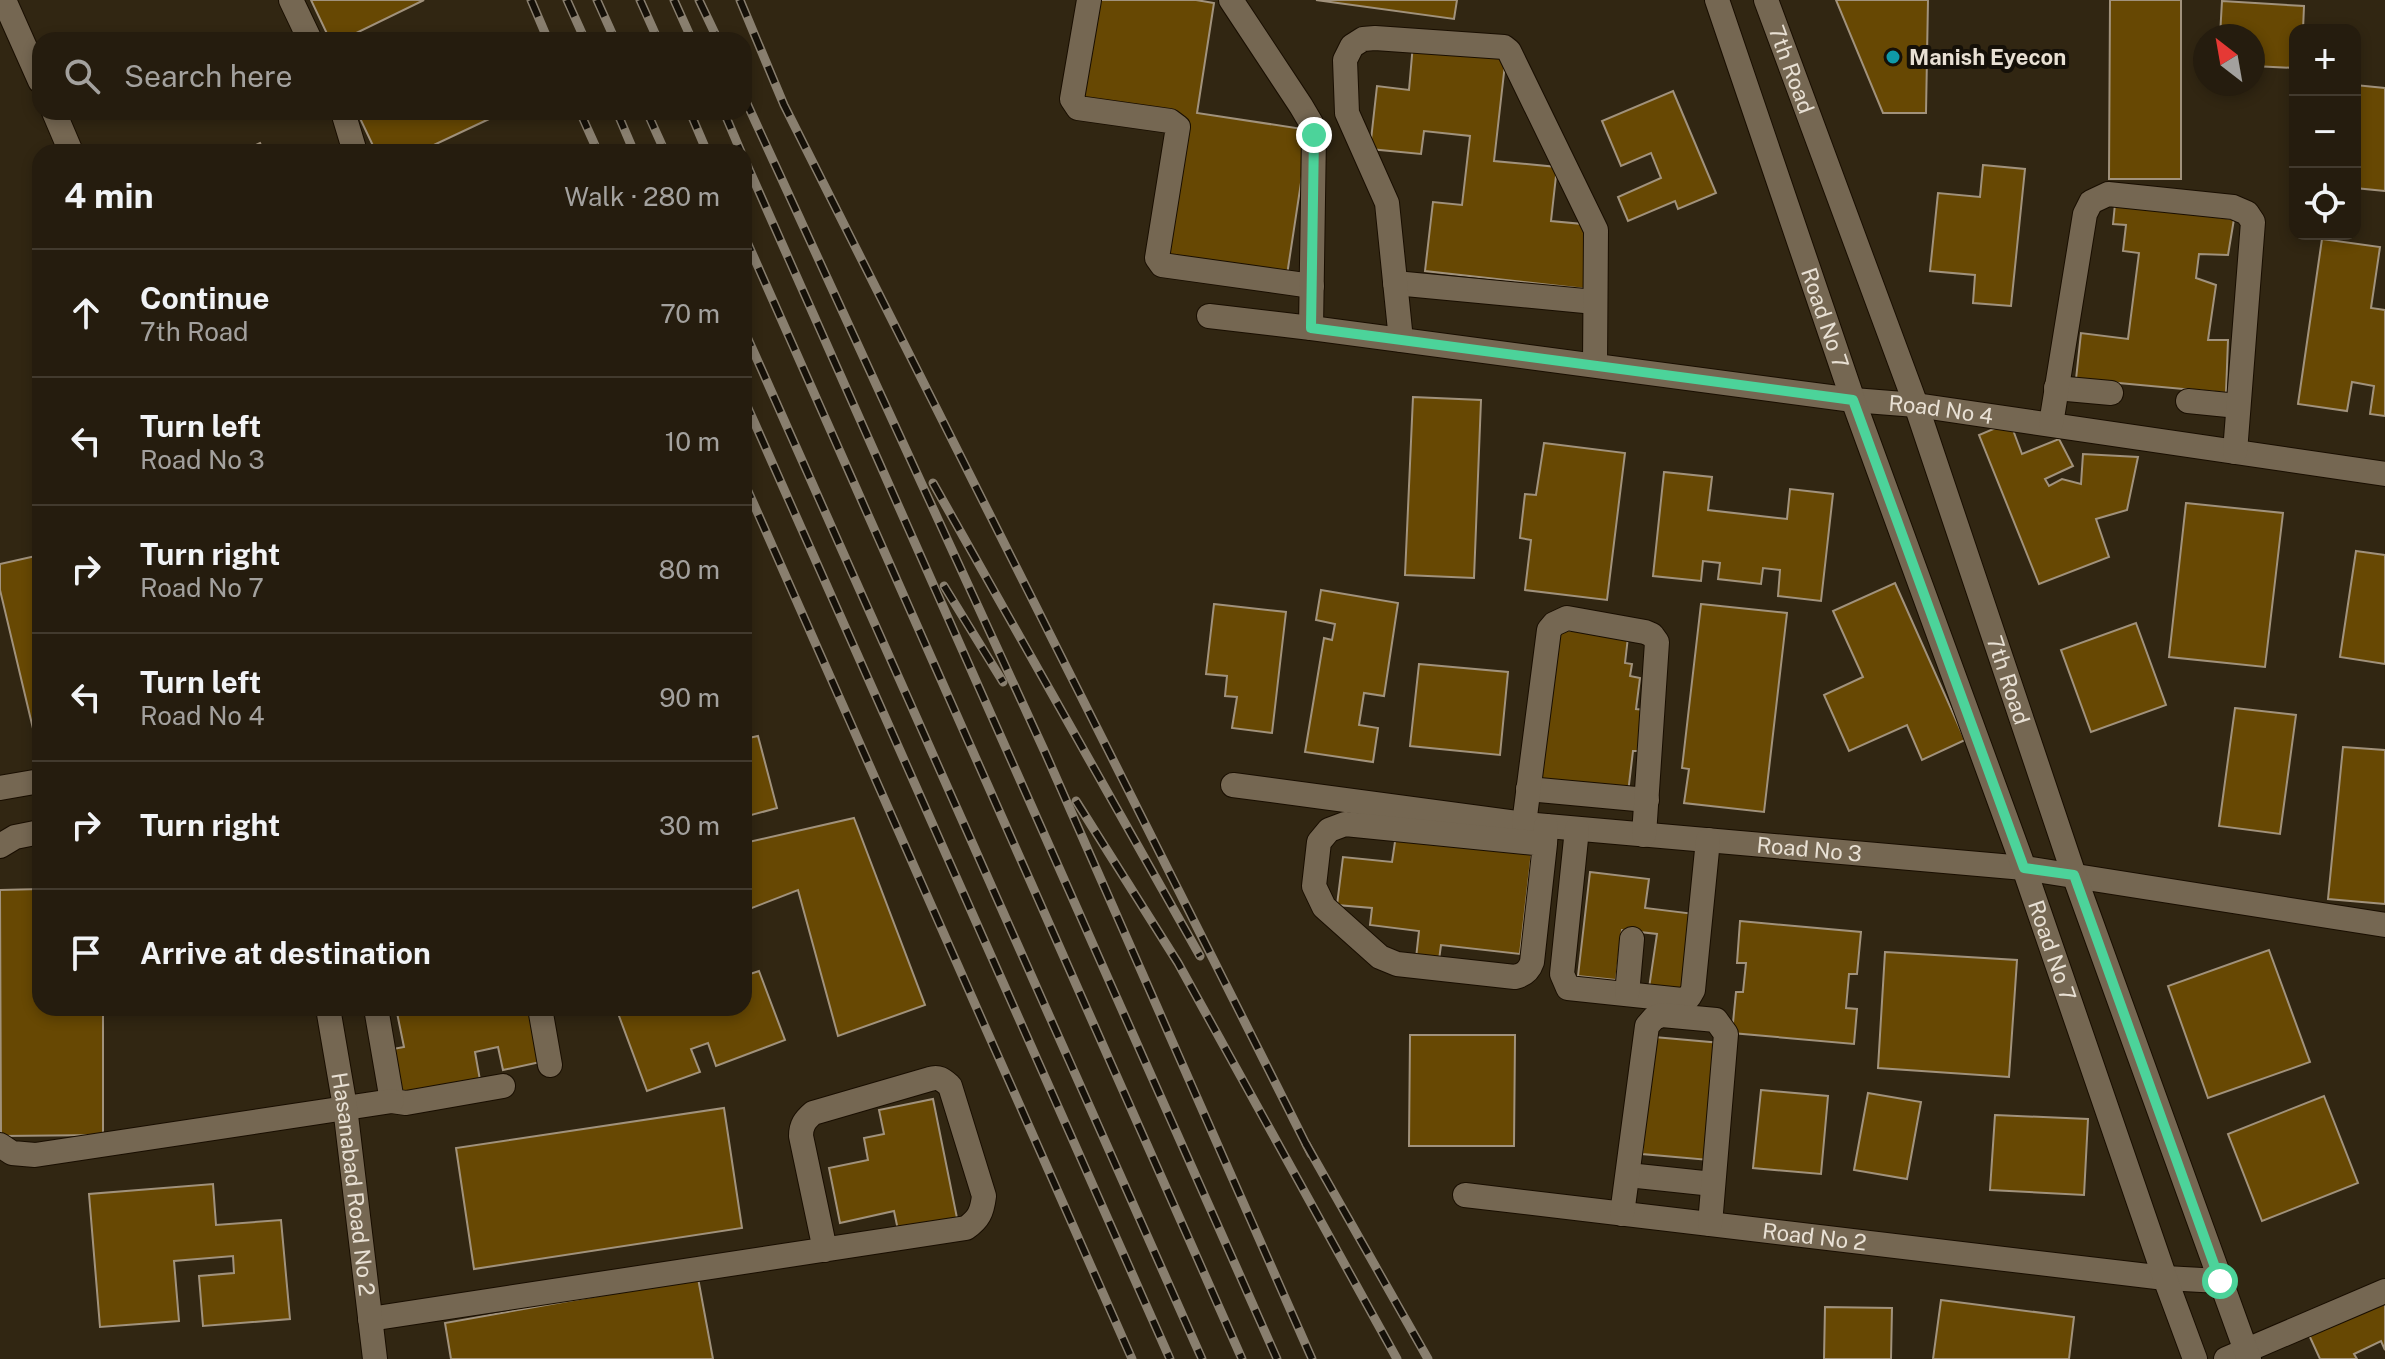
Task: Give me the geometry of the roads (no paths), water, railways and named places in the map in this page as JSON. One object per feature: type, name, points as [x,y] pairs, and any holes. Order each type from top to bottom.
[{"type":"street","points":[[4,0],[32,63]]},
{"type":"street","points":[[291,0],[306,32]]},
{"type":"street","points":[[1089,0],[1072,99],[1074,105],[1170,121],[1178,127],[1157,258],[1159,263],[1312,286]]},
{"type":"street","points":[[1231,0],[1311,123],[1314,135],[1311,328]]},
{"type":"street","name":"Road No 7","points":[[1717,0],[1853,400],[2024,868],[2195,1359]]},
{"type":"street","name":"7th Road","points":[[1766,0],[1916,405],[2074,875],[2220,1281],[2241,1356]]},
{"type":"street","points":[[1401,340],[1387,203],[1347,113],[1345,60],[1352,46],[1363,39],[1375,38],[1504,47],[1509,51],[1561,163],[1595,225],[1595,365]]},
{"type":"street","points":[[57,120],[68,144]]},
{"type":"street","points":[[345,120],[353,144]]},
{"type":"street","points":[[2051,424],[2085,214],[2091,202],[2108,194],[2233,207],[2247,213],[2253,222],[2235,452]]},
{"type":"street","points":[[1395,283],[1595,302]]},
{"type":"street","name":"Road No 4","points":[[1209,316],[1853,400],[1916,405],[2385,474]]},
{"type":"street","points":[[2056,388],[2111,393]]},
{"type":"street","points":[[2188,401],[2238,406]]},
{"type":"street","points":[[1363,814],[1329,830],[1319,842],[1314,886],[1324,907],[1380,957],[1397,964],[1515,977],[1529,970],[1532,962],[1538,831],[1528,789],[1549,630],[1567,618],[1645,632],[1657,642],[1644,835]]},
{"type":"street","points":[[0,788],[32,782]]},
{"type":"street","name":"Road No 3","points":[[1233,785],[1363,814],[1538,831],[1577,829],[2024,868],[2385,925]]},
{"type":"street","points":[[1528,789],[1647,800]]},
{"type":"street","points":[[1577,829],[1562,974],[1568,988],[1682,1000],[1689,997],[1693,990],[1708,840]]},
{"type":"street","points":[[0,846],[15,837],[32,834]]},
{"type":"street","points":[[1627,994],[1632,939]]},
{"type":"street","points":[[1622,1214],[1647,1026],[1662,1015],[1716,1020],[1726,1034],[1710,1224]]},
{"type":"street","name":"Hasanabad Road No 2","points":[[329,1016],[345,1107],[375,1359]]},
{"type":"street","points":[[377,1016],[392,1101]]},
{"type":"street","points":[[541,1016],[550,1065]]},
{"type":"street","points":[[370,1319],[825,1250],[966,1228],[976,1221],[982,1211],[984,1196],[950,1086],[944,1080],[936,1077],[813,1113],[805,1120],[801,1136],[825,1250]]},
{"type":"street","points":[[0,1145],[12,1153],[35,1155],[345,1107],[392,1101],[406,1103],[503,1086]]},
{"type":"street","points":[[1628,1175],[1713,1184]]},
{"type":"street","name":"Road No 2","points":[[1465,1195],[2165,1278],[2220,1281]]},
{"type":"street","points":[[2241,1356],[2385,1291]]},
{"type":"railway","points":[[531,0],[545,32]]},
{"type":"railway","points":[[567,0],[581,32]]},
{"type":"railway","points":[[597,0],[611,32]]},
{"type":"railway","points":[[640,0],[654,32]]},
{"type":"railway","points":[[674,0],[688,32]]},
{"type":"railway","points":[[699,0],[714,32]]},
{"type":"railway","points":[[740,0],[784,105],[1311,1154]]},
{"type":"railway","points":[[752,114],[1044,750],[1312,1359]]},
{"type":"railway","points":[[584,120],[594,144]]},
{"type":"railway","points":[[620,120],[631,144]]},
{"type":"railway","points":[[651,120],[661,144]]},
{"type":"railway","points":[[693,120],[704,144]]},
{"type":"railway","points":[[727,120],[738,144]]},
{"type":"railway","points":[[752,176],[1277,1359]]},
{"type":"railway","points":[[752,253],[1242,1359]]},
{"type":"railway","points":[[752,348],[1202,1359]]},
{"type":"railway","points":[[752,417],[1170,1359]]},
{"type":"railway","points":[[933,483],[1200,956]]},
{"type":"railway","points":[[752,500],[1132,1359]]},
{"type":"railway","points":[[944,586],[1003,682]]},
{"type":"railway","points":[[1076,801],[1178,963],[1397,1359]]},
{"type":"railway","points":[[1306,1144],[1428,1359]]},
{"type":"place","name":"Manish Eyecon","points":[[1893,57]]}]
